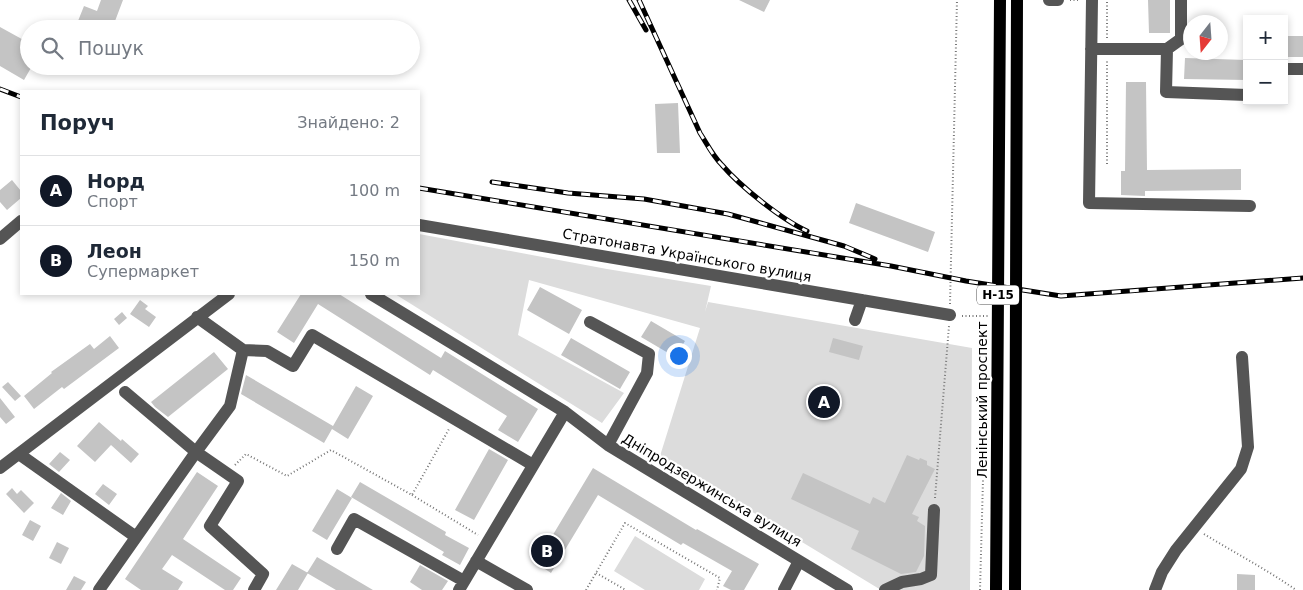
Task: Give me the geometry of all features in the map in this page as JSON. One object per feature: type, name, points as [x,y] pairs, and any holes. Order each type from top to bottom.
[{"type":"main road","name":"Ленінський проспект","points":[[996,590],[1000,0]]},
{"type":"main road","name":"Н-15","points":[[1015,590],[1017,0]]},
{"type":"street","points":[[1049,0],[1058,0]]},
{"type":"street","points":[[1092,0],[1089,203],[1250,206]]},
{"type":"street","points":[[1091,49],[1167,49],[1181,39],[1181,0]]},
{"type":"street","points":[[1167,49],[1166,92],[1243,95]]},
{"type":"street","points":[[1288,69],[1303,69]]},
{"type":"street","points":[[0,239],[20,222]]},
{"type":"street","name":"Стратонавта Українського вулиця","points":[[420,225],[950,315]]},
{"type":"street","points":[[0,468],[228,295]]},
{"type":"street","name":"Дніпродзержинська вулиця","points":[[373,295],[565,412],[608,445],[847,590]]},
{"type":"street","points":[[855,320],[862,300]]},
{"type":"street","points":[[197,317],[243,350],[267,351],[293,366],[312,335],[533,465]]},
{"type":"street","points":[[590,322],[649,354],[647,373],[608,445]]},
{"type":"street","points":[[98,590],[230,406],[243,350]]},
{"type":"street","points":[[1155,590],[1168,562],[1238,474],[1248,447],[1242,357]]},
{"type":"street","points":[[125,392],[196,452],[238,481],[210,526],[264,574],[254,590]]},
{"type":"street","points":[[337,549],[354,519],[461,586],[565,412]]},
{"type":"street","points":[[19,454],[136,538]]},
{"type":"street","points":[[884,590],[902,582],[920,579],[930,574],[934,510]]},
{"type":"street","points":[[476,561],[527,590]]},
{"type":"street","points":[[784,590],[799,561]]},
{"type":"path","points":[[934,510],[950,315],[957,0]]},
{"type":"path","points":[[1058,0],[1092,0]]},
{"type":"path","points":[[1106,164],[1107,0]]},
{"type":"path","points":[[950,315],[988,316]]},
{"type":"path","points":[[412,496],[455,418]]},
{"type":"path","points":[[980,590],[984,444]]},
{"type":"path","points":[[226,473],[246,454],[287,476],[331,450],[488,541]]},
{"type":"path","points":[[586,590],[625,523],[720,578],[717,590]]},
{"type":"path","points":[[1194,527],[1235,554],[1268,570],[1296,590]]},
{"type":"path","points":[[596,573],[626,590]]},
{"type":"shaded area","points":[[420,234],[711,286],[705,312],[708,302],[972,348],[970,590],[881,590],[660,456],[700,328],[529,280],[518,335],[624,393],[602,423],[397,295],[420,295]]},
{"type":"shaded area","points":[[635,536],[705,579],[699,590],[645,590],[614,571]]},
{"type":"building","points":[[101,0],[123,0],[115,20],[78,20],[84,6],[97,11]]},
{"type":"building","points":[[739,0],[770,0],[764,12]]},
{"type":"building","points":[[1148,0],[1170,0],[1170,33],[1149,33]]},
{"type":"building","points":[[0,27],[20,38],[20,75],[27,75],[24,80],[0,66]]},
{"type":"building","points":[[1288,36],[1303,36],[1303,57],[1288,57]]},
{"type":"building","points":[[1185,60],[1243,60],[1243,80],[1184,79]]},
{"type":"building","points":[[1126,82],[1146,82],[1147,170],[1241,169],[1241,190],[1145,191],[1145,196],[1121,195],[1121,171],[1125,171]]},
{"type":"building","points":[[678,103],[680,153],[657,153],[655,104]]},
{"type":"building","points":[[12,180],[20,190],[20,199],[7,210],[0,202],[0,190]]},
{"type":"building","points":[[856,203],[935,232],[928,252],[849,223]]},
{"type":"building","points":[[540,287],[582,310],[569,334],[527,310]]},
{"type":"building","points":[[300,295],[341,295],[441,358],[445,351],[538,409],[518,442],[498,430],[507,416],[433,370],[430,375],[318,304],[294,343],[277,332]]},
{"type":"building","points":[[140,300],[148,306],[145,309],[156,317],[149,327],[130,314]]},
{"type":"building","points":[[122,312],[127,318],[119,325],[114,319]]},
{"type":"building","points":[[651,321],[685,341],[675,357],[641,337]]},
{"type":"building","points":[[110,336],[119,348],[64,389],[62,387],[34,409],[24,396],[51,372],[90,344],[94,349]]},
{"type":"building","points":[[571,338],[630,372],[620,389],[561,355]]},
{"type":"building","points":[[833,338],[863,346],[859,360],[829,352]]},
{"type":"building","points":[[214,352],[228,369],[168,417],[155,407],[151,402]]},
{"type":"building","points":[[246,375],[333,426],[356,386],[373,396],[348,439],[332,429],[324,443],[241,394]]},
{"type":"building","points":[[8,382],[21,396],[15,401],[2,387]]},
{"type":"building","points":[[0,398],[15,417],[6,424],[0,417]]},
{"type":"building","points":[[99,422],[139,454],[131,463],[111,445],[95,462],[77,446]]},
{"type":"building","points":[[489,449],[508,460],[474,520],[455,510]]},
{"type":"building","points":[[60,452],[70,460],[59,472],[49,464]]},
{"type":"building","points":[[907,455],[927,461],[927,465],[935,469],[912,514],[919,517],[917,521],[925,526],[924,556],[916,572],[901,574],[851,549],[859,531],[791,499],[803,473],[870,504],[873,497],[885,503]]},
{"type":"building","points":[[593,468],[696,530],[759,564],[744,590],[731,590],[723,586],[732,571],[683,543],[681,545],[598,495],[551,573],[536,563]]},
{"type":"building","points":[[197,472],[218,486],[183,539],[241,578],[233,590],[225,590],[172,555],[162,569],[183,582],[178,590],[141,590],[125,579]]},
{"type":"building","points":[[360,482],[446,532],[445,535],[469,548],[460,565],[442,555],[444,552],[351,497]]},
{"type":"building","points":[[103,484],[117,494],[109,505],[95,494]]},
{"type":"building","points":[[12,488],[17,494],[21,490],[34,503],[24,513],[6,494]]},
{"type":"building","points":[[337,489],[352,498],[327,540],[312,531]]},
{"type":"building","points":[[61,493],[71,501],[63,515],[51,508]]},
{"type":"building","points":[[30,520],[41,526],[33,541],[22,535]]},
{"type":"building","points":[[57,542],[69,548],[61,564],[49,558]]},
{"type":"building","points":[[317,557],[373,590],[336,590],[307,573]]},
{"type":"building","points":[[292,564],[308,573],[298,590],[276,590]]},
{"type":"building","points":[[420,565],[448,581],[442,590],[422,590],[410,582]]},
{"type":"building","points":[[1237,574],[1255,575],[1255,590],[1237,590]]},
{"type":"building","points":[[74,576],[86,582],[81,590],[66,590]]},
{"type":"railway","points":[[629,0],[646,30]]},
{"type":"railway","points":[[639,0],[700,133],[716,158],[739,183],[762,202],[807,231]]},
{"type":"railway","points":[[0,89],[20,97]]},
{"type":"railway","points":[[492,182],[568,193],[644,199],[728,214],[844,246],[875,259]]},
{"type":"railway","points":[[420,188],[1061,296],[1303,278]]},
{"type":"place","name":"Норд","points":[[824,402]]},
{"type":"place","name":"Леон","points":[[547,551]]}]
